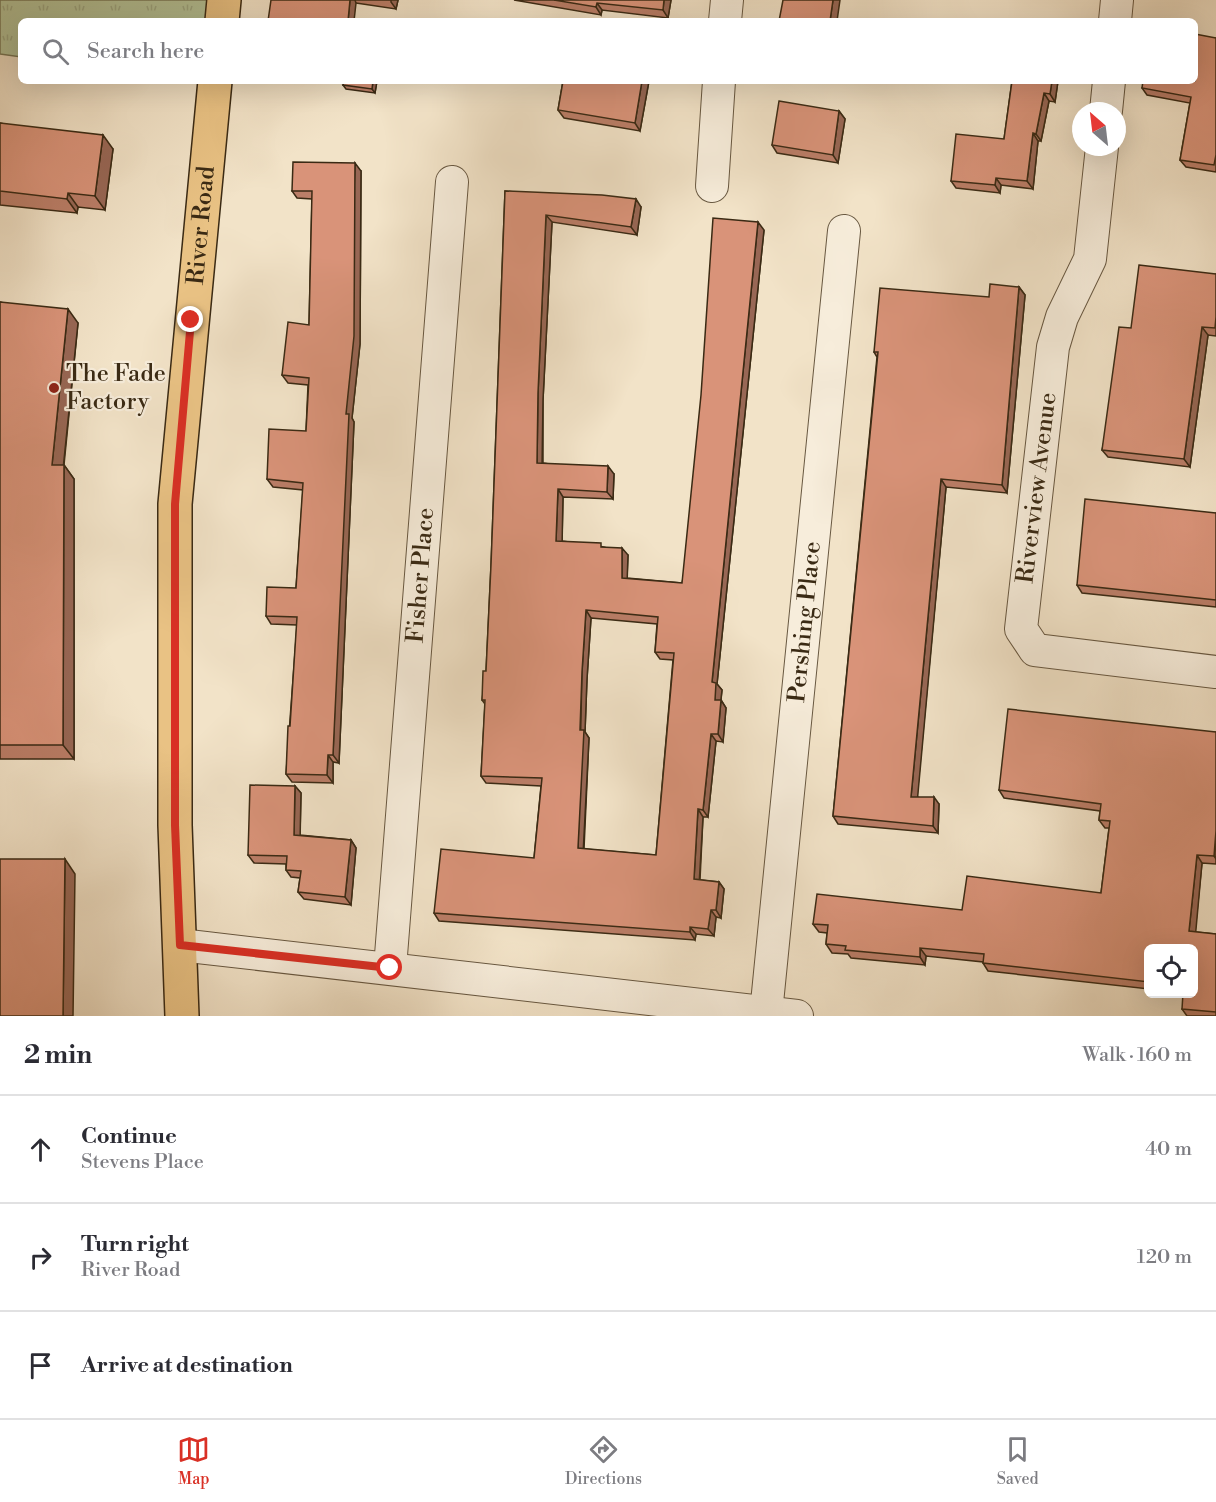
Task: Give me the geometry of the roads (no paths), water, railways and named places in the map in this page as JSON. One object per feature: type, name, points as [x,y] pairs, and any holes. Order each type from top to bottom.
[{"type":"main road","points":[[222,18],[224,0]]},
{"type":"main road","name":"River Road","points":[[182,1016],[175,825],[175,504],[215,84]]},
{"type":"street","points":[[725,18],[727,0]]},
{"type":"street","points":[[1115,18],[1118,0]]},
{"type":"street","points":[[712,186],[719,84]]},
{"type":"street","points":[[1107,102],[1109,84]]},
{"type":"street","name":"Riverview Avenue","points":[[1101,156],[1090,259],[1062,317],[1053,347],[1021,629],[1026,640],[1035,650],[1216,672]]},
{"type":"street","name":"Fisher Place","points":[[390,968],[452,182]]},
{"type":"street","name":"Pershing Place","points":[[766,1013],[844,231]]},
{"type":"street","points":[[180,945],[390,968],[594,1004],[797,1016]]},
{"type":"place","name":"The Fade Factory","points":[[54,388]]}]
